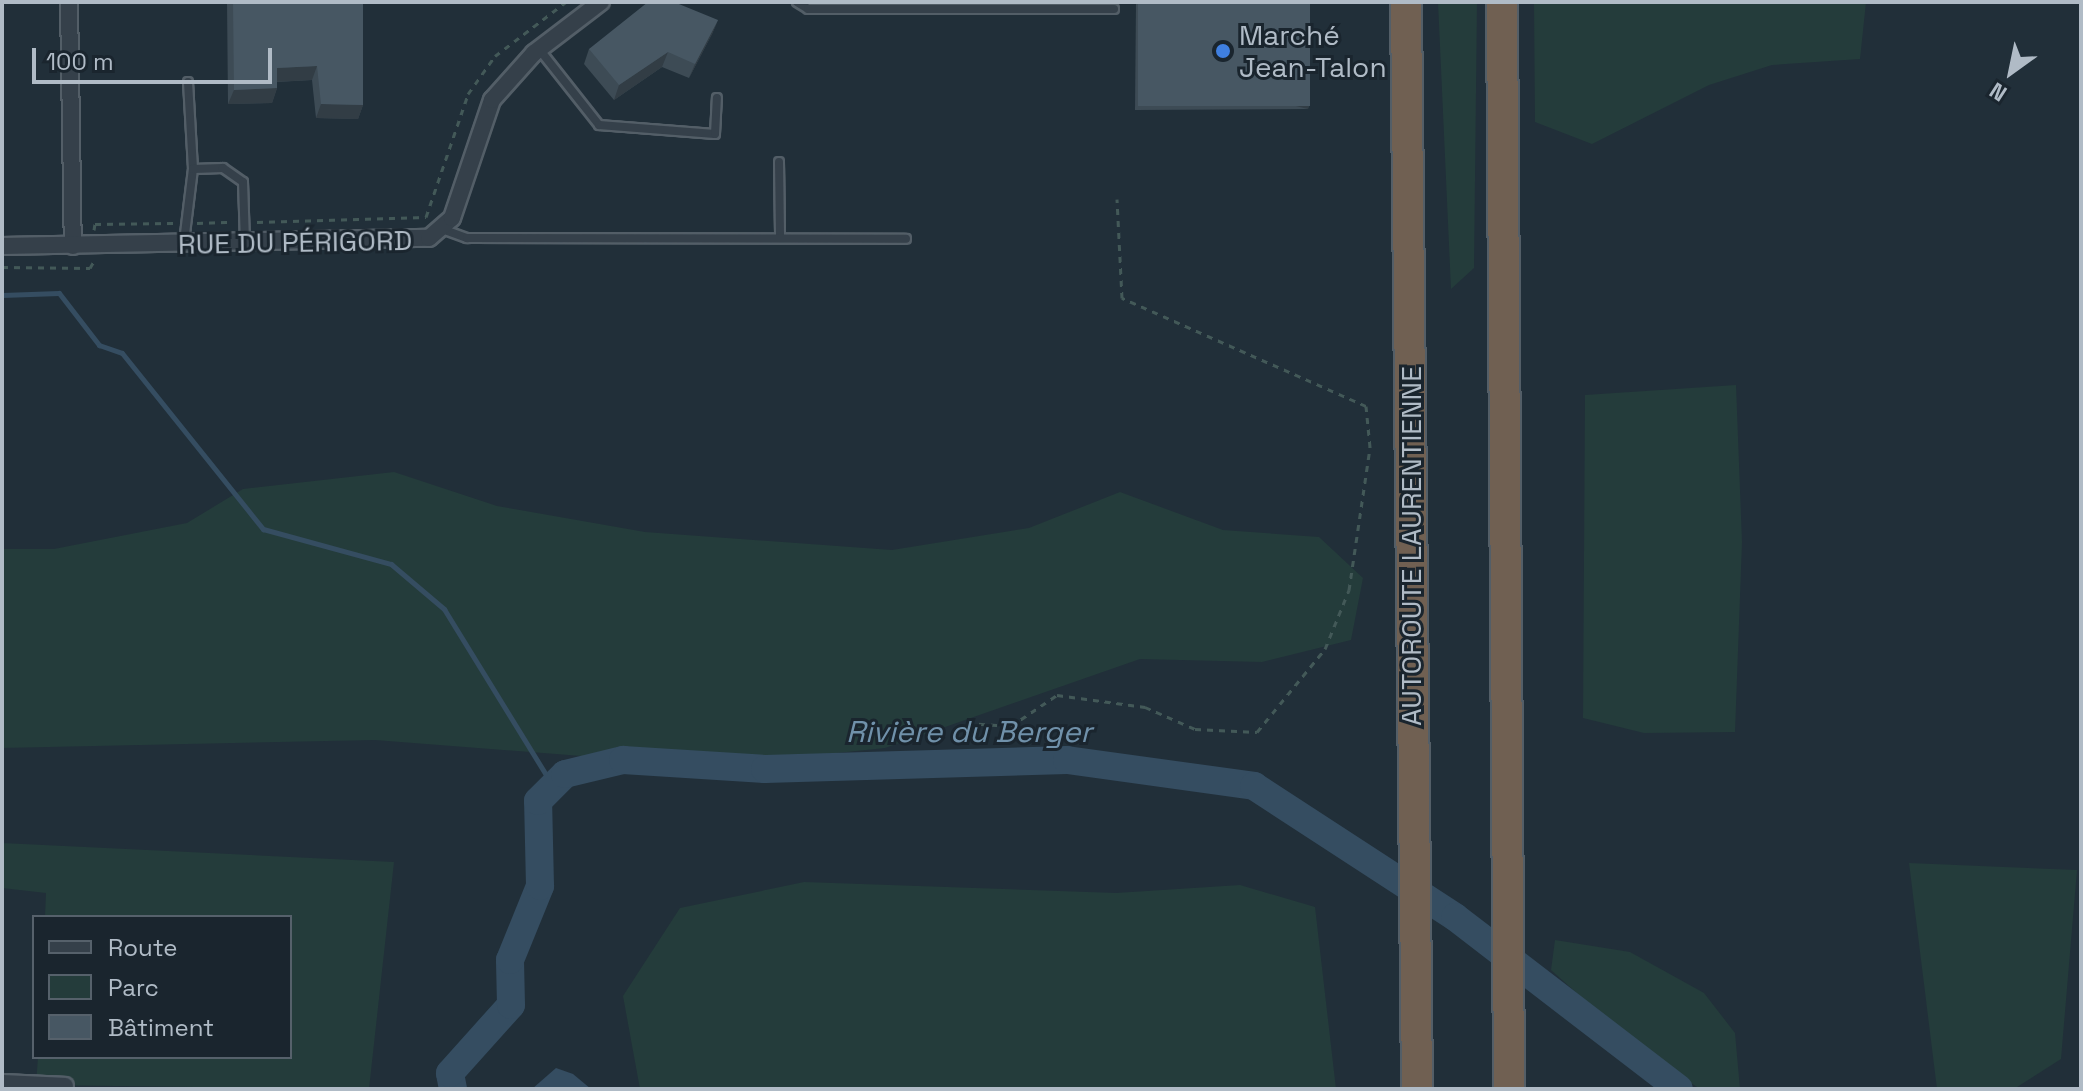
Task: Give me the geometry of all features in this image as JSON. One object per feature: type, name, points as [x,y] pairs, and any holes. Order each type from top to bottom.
[{"type":"highway","name":"AUTOROUTE LAURENTIENNE","points":[[1406,2],[1417,1089]]},
{"type":"highway","points":[[1502,2],[1509,1089]]},
{"type":"street","points":[[69,2],[73,246]]},
{"type":"street","name":"RUE DU PÉRIGORD","points":[[2,246],[414,241],[442,229],[452,218],[478,123],[539,48],[601,2]]},
{"type":"street","points":[[2,1083],[65,1086]]},
{"type":"lane","points":[[797,2],[808,9],[1114,9]]},
{"type":"lane","points":[[539,48],[599,125],[715,134],[717,98]]},
{"type":"lane","points":[[184,245],[193,169],[188,82]]},
{"type":"lane","points":[[779,162],[780,236]]},
{"type":"lane","points":[[193,169],[223,168],[243,182],[245,244]]},
{"type":"lane","points":[[442,229],[467,238],[780,236],[906,239]]},
{"type":"path","points":[[2,267],[90,268],[95,224],[426,217],[468,94],[495,56],[566,2]]},
{"type":"path","points":[[967,723],[1011,726],[1057,695],[1131,704],[1195,729],[1257,732],[1325,649],[1349,590],[1370,447],[1366,406],[1122,298],[1117,199]]},
{"type":"green space","points":[[1438,2],[1477,2],[1474,268],[1451,289]]},
{"type":"green space","points":[[1534,2],[1866,2],[1860,59],[1772,65],[1709,85],[1592,144],[1535,122]]},
{"type":"green space","points":[[1736,385],[1742,542],[1735,732],[1644,733],[1583,718],[1585,395]]},
{"type":"green space","points":[[394,472],[497,506],[645,532],[892,550],[1029,528],[1120,492],[1223,530],[1319,537],[1363,578],[1351,640],[1262,662],[1140,659],[885,748],[710,766],[375,740],[2,748],[2,549],[54,549],[187,523],[243,489]]},
{"type":"green space","points":[[2,843],[394,862],[369,1089],[36,1085],[38,1059],[292,1059],[292,915],[45,915],[46,893],[2,888]]},
{"type":"green space","points":[[1909,863],[2077,870],[2061,1059],[2014,1089],[1937,1089]]},
{"type":"green space","points":[[804,882],[1116,893],[1240,885],[1315,907],[1336,1089],[640,1089],[623,996],[680,908]]},
{"type":"green space","points":[[1555,940],[1630,952],[1704,993],[1735,1033],[1740,1089],[1700,1089],[1637,1047],[1551,970]]},
{"type":"water","points":[[556,1068],[573,1074],[591,1089],[532,1089]]},
{"type":"building","points":[[233,2],[363,2],[363,105],[321,104],[317,66],[277,68],[277,88],[234,90]]},
{"type":"building","points":[[648,2],[674,2],[718,20],[695,64],[668,52],[619,85],[589,49]]},
{"type":"building","name":"Marché Jean-Talon","points":[[1138,2],[1310,2],[1310,106],[1138,106]]},
{"type":"waterway","points":[[2,295],[59,293],[99,345],[122,353],[263,529],[391,564],[444,609],[553,786]]},
{"type":"waterway","name":"Rivière du Berger","points":[[453,1089],[450,1073],[511,1005],[510,960],[540,886],[538,801],[565,774],[623,760],[765,769],[1067,760],[1254,786],[1455,917],[1679,1089]]},
{"type":"place","name":"Marché Jean-Talon","points":[[1223,51]]}]
